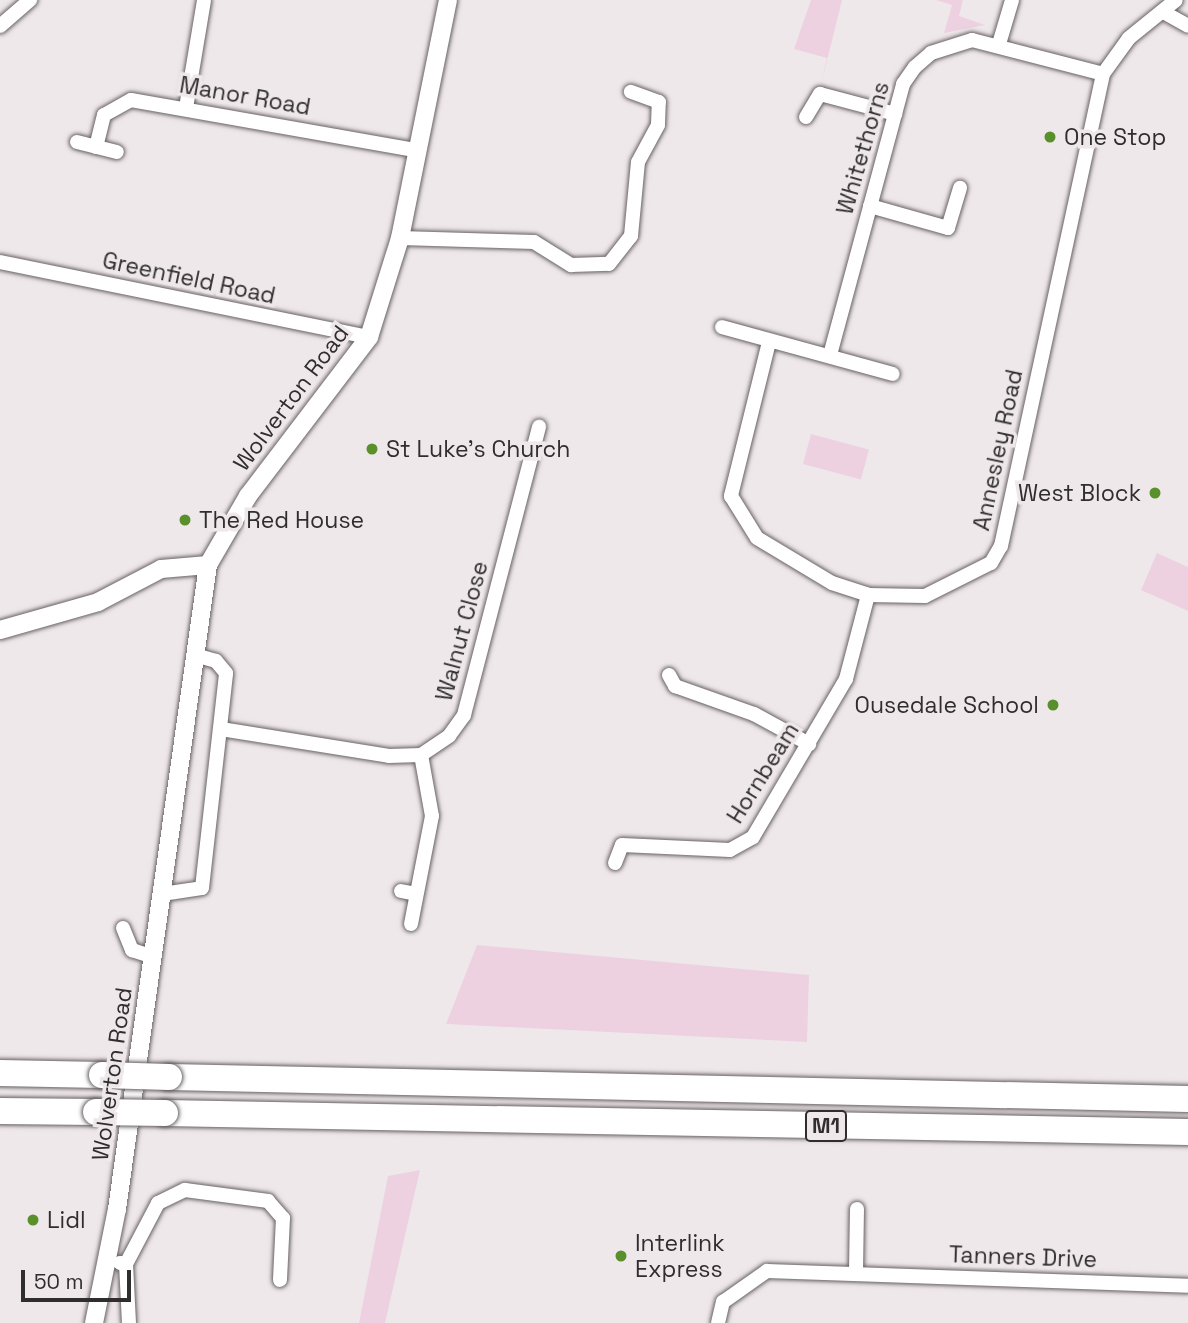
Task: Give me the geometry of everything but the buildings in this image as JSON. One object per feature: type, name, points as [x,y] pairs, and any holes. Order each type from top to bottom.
[{"type":"highway","name":"M1","points":[[6,1073],[1188,1099]]},
{"type":"highway","name":"M1","points":[[5,1111],[1188,1132]]},
{"type":"street","points":[[0,26],[30,0]]},
{"type":"street","points":[[186,108],[204,0]]},
{"type":"street","name":"Wolverton Road","points":[[94,1323],[117,1262],[162,894],[208,565],[248,496],[369,337],[400,238],[415,150],[448,0]]},
{"type":"street","points":[[999,44],[1012,0]]},
{"type":"street","name":"Annesley Road","points":[[769,342],[731,496],[757,538],[832,583],[868,594],[925,596],[966,580],[991,563],[1001,546],[1103,74],[1129,38],[1165,13],[1176,0]]},
{"type":"street","points":[[1165,13],[1188,26]]},
{"type":"street","name":"Whitethorns","points":[[830,355],[902,84],[931,53],[972,40],[999,44],[1103,74]]},
{"type":"street","points":[[400,238],[534,242],[572,265],[609,264],[631,236],[638,162],[658,125],[659,102],[631,92]]},
{"type":"street","points":[[806,117],[820,94],[895,114]]},
{"type":"street","name":"Manor Road","points":[[96,147],[104,115],[120,101],[186,108],[415,150]]},
{"type":"street","points":[[76,142],[117,152]]},
{"type":"street","points":[[870,206],[948,228],[960,188]]},
{"type":"street","name":"Greenfield Road","points":[[0,262],[369,337]]},
{"type":"street","points":[[722,327],[893,374]]},
{"type":"street","name":"Walnut Close","points":[[421,755],[449,736],[464,715],[539,427]]},
{"type":"street","points":[[0,630],[98,602],[161,569],[208,565]]},
{"type":"street","name":"Hornbeam","points":[[615,863],[622,845],[739,847],[759,829],[809,744],[857,651],[868,594]]},
{"type":"street","points":[[162,894],[202,888],[226,673],[216,661],[195,654]]},
{"type":"street","points":[[669,675],[675,687],[754,714],[809,744]]},
{"type":"street","points":[[221,729],[389,756],[421,755],[432,816],[411,924]]},
{"type":"street","points":[[401,891],[416,894]]},
{"type":"street","points":[[123,928],[132,950],[154,957]]},
{"type":"street","points":[[117,1262],[158,1203],[185,1191],[268,1201],[283,1218],[280,1280]]},
{"type":"street","points":[[856,1272],[857,1209]]},
{"type":"street","name":"Wolverton Road","points":[[117,1262],[129,1323]]},
{"type":"street","name":"Tanners Drive","points":[[718,1323],[723,1302],[767,1271],[856,1272],[1188,1286]]},
{"type":"shaded area","points":[[811,0],[842,0],[820,89],[827,58],[794,49]]},
{"type":"shaded area","points":[[936,0],[963,0],[959,16],[985,25],[944,33],[952,5]]},
{"type":"shaded area","points":[[811,434],[869,450],[861,479],[803,464]]},
{"type":"shaded area","points":[[1157,553],[1188,567],[1188,611],[1141,590]]},
{"type":"shaded area","points":[[477,945],[809,975],[807,1042],[446,1024]]},
{"type":"shaded area","points":[[420,1170],[385,1323],[359,1323],[388,1176]]},
{"type":"place","name":"One Stop","points":[[1050,137]]},
{"type":"place","name":"St Luke's Church","points":[[372,449]]},
{"type":"place","name":"West Block","points":[[1155,493]]},
{"type":"place","name":"The Red House","points":[[185,520]]},
{"type":"place","name":"Ousedale School","points":[[1053,705]]},
{"type":"place","name":"Lidl","points":[[33,1220]]},
{"type":"place","name":"Interlink Express","points":[[621,1256]]}]
